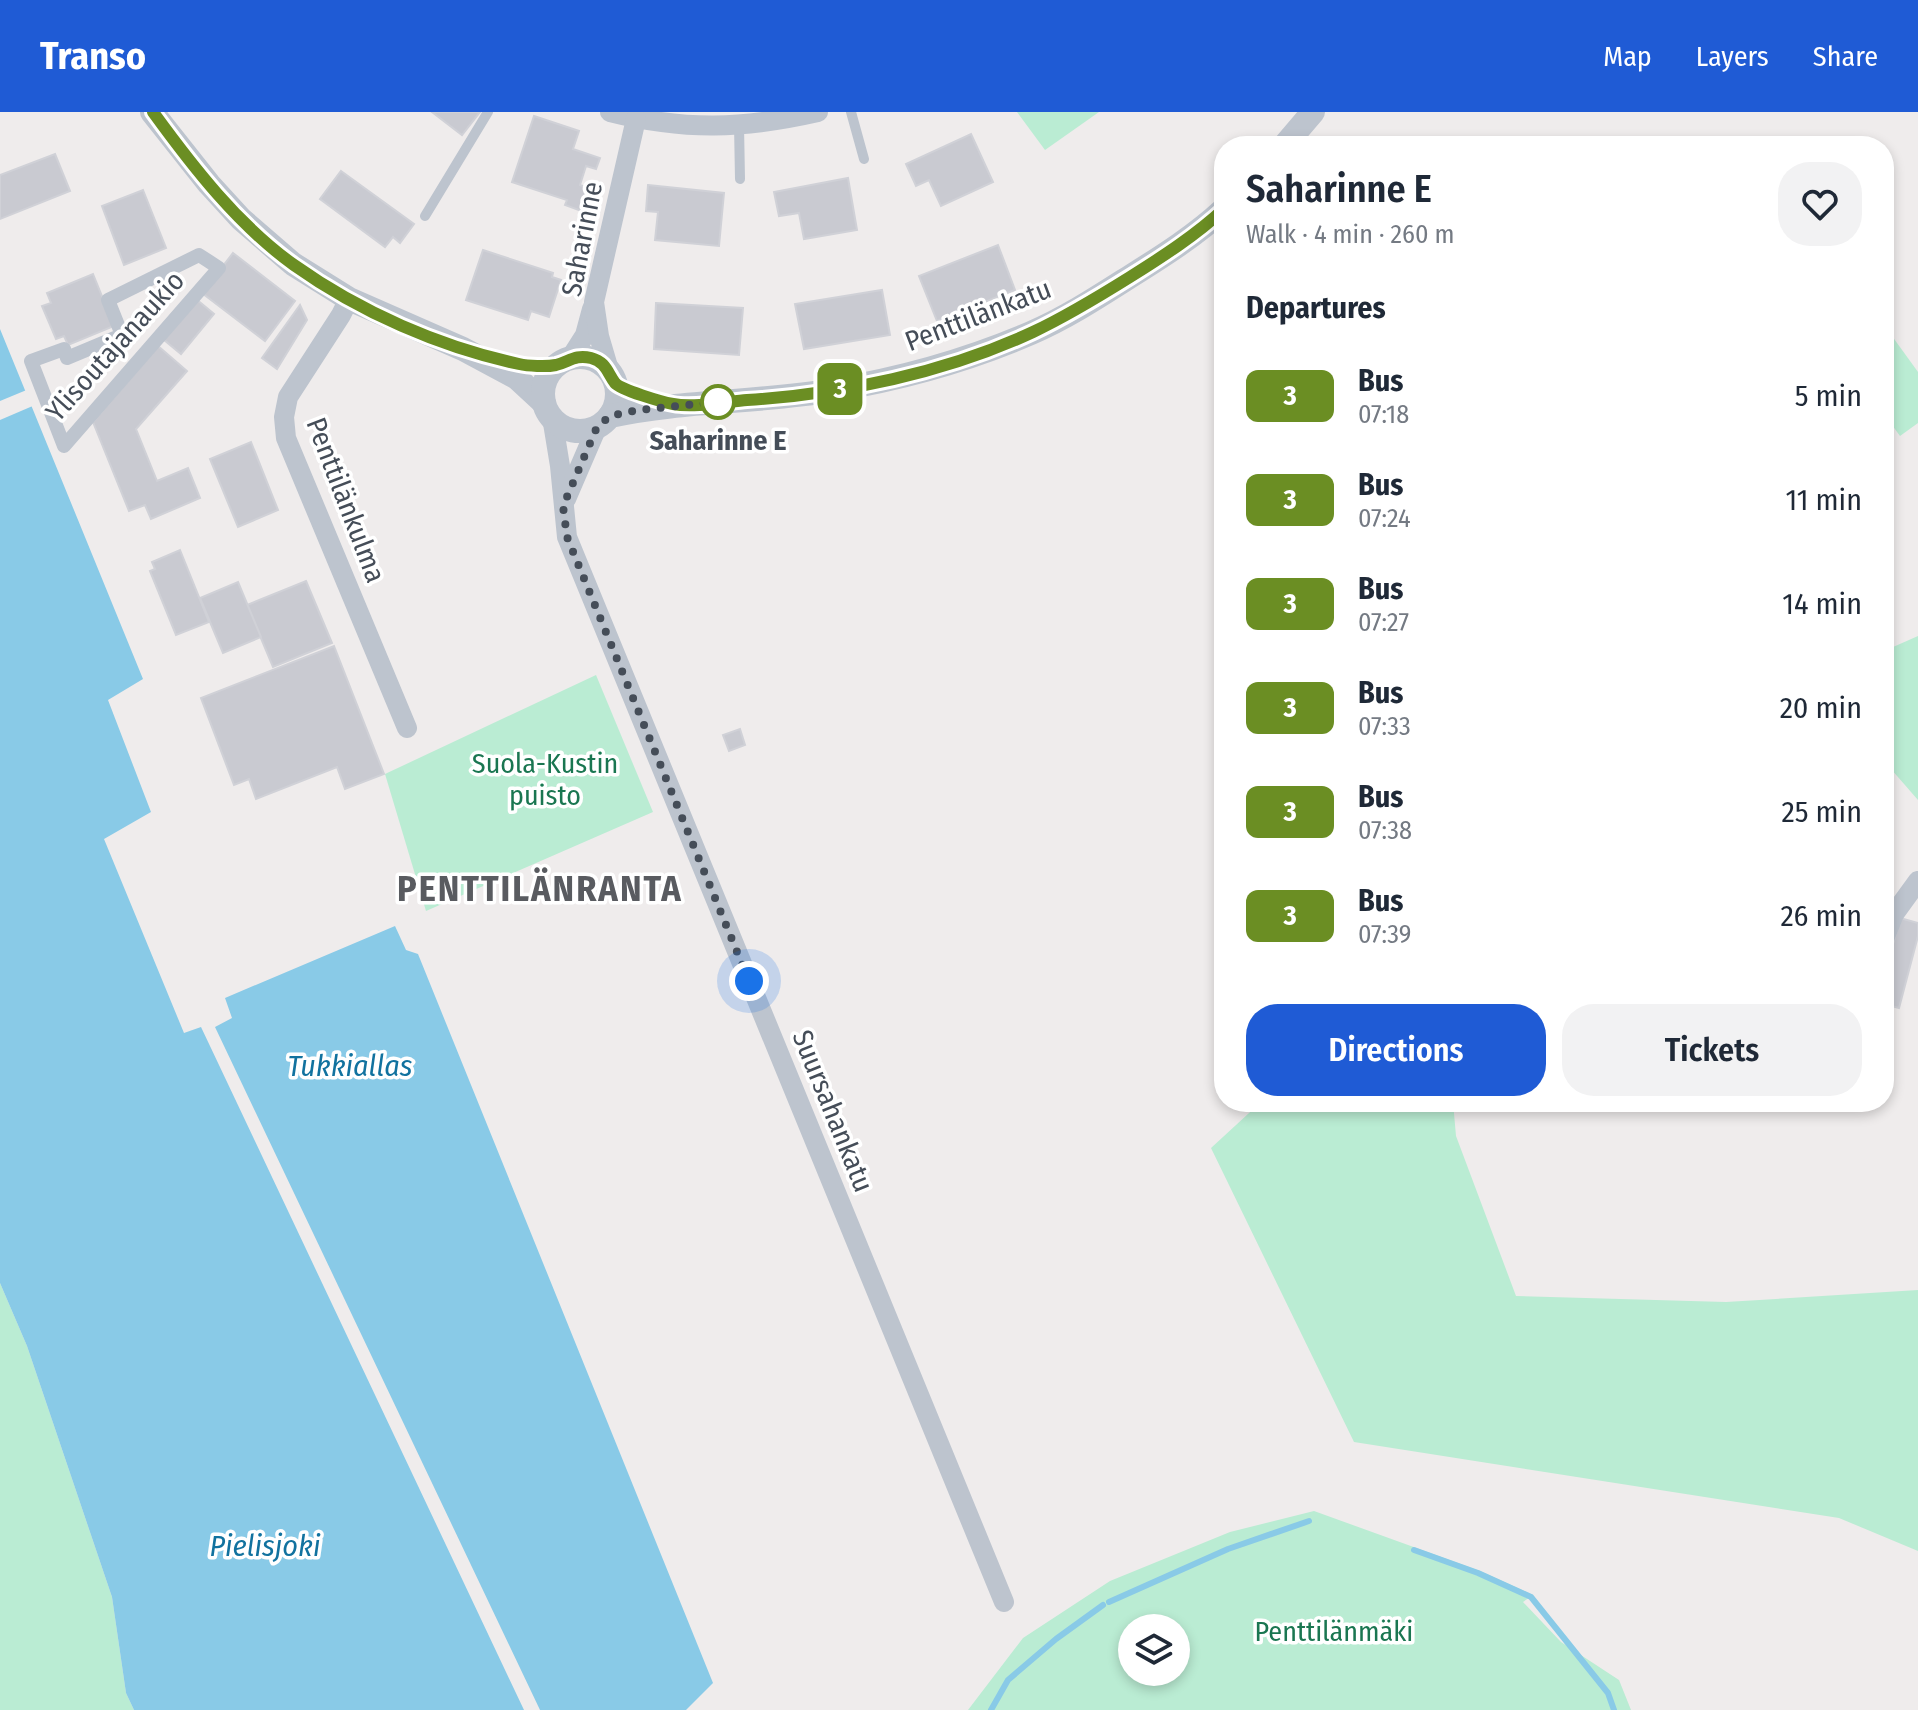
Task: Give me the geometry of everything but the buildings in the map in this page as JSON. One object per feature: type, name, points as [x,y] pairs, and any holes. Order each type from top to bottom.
[{"type":"street","points":[[152,112],[241,219],[293,264],[349,299],[463,349],[517,378],[573,430],[603,422]]},
{"type":"street","points":[[610,112],[636,119],[700,127],[739,125],[760,118],[818,112]]},
{"type":"street","points":[[1293,136],[1313,112]]},
{"type":"street","name":"Saharinne","points":[[612,377],[599,336],[594,302],[636,119]]},
{"type":"street","name":"Penttilänkatu","points":[[603,422],[675,405],[768,399],[832,390],[886,379],[984,351],[1032,333],[1094,299],[1164,256],[1214,217]]},
{"type":"street","name":"Ylisoutajanaukio","points":[[199,255],[219,268],[64,446],[31,361],[64,349],[67,358],[122,335],[108,300],[199,255]]},
{"type":"street","name":"Penttilänkulma","points":[[349,299],[334,328],[288,397],[284,417],[286,438],[407,728]]},
{"type":"street","points":[[548,410],[546,378],[585,335],[594,302]]},
{"type":"street","points":[[463,349],[523,365],[588,357],[612,377],[675,405]]},
{"type":"street","points":[[563,506],[603,422],[617,401],[612,377]]},
{"type":"street","name":"Suursahankatu","points":[[548,410],[560,466],[567,537],[1004,1602]]},
{"type":"street","points":[[1894,914],[1918,881]]},
{"type":"lane","points":[[425,216],[488,112]]},
{"type":"lane","points":[[851,112],[864,159]]},
{"type":"lane","points":[[739,125],[740,179]]},
{"type":"green space","points":[[1017,112],[1099,112],[1045,150]]},
{"type":"green space","points":[[1894,339],[1918,372],[1918,423],[1900,436],[1894,428]]},
{"type":"green space","points":[[1918,636],[1918,800],[1894,772],[1894,647]]},
{"type":"green space","name":"Suola-Kustin puisto","points":[[596,675],[653,812],[426,911],[385,774]]},
{"type":"green space","points":[[1250,1112],[1454,1112],[1456,1136],[1516,1296],[1726,1302],[1918,1290],[1918,1551],[1839,1518],[1354,1442],[1211,1148]]},
{"type":"green space","points":[[0,1283],[27,1346],[112,1597],[126,1693],[134,1710],[0,1710]]},
{"type":"green space","name":"Penttilänmäki","points":[[1314,1511],[1480,1571],[1533,1595],[1523,1602],[1561,1642],[1619,1680],[1631,1710],[968,1710],[1023,1638],[1110,1581],[1230,1532]]},
{"type":"water","name":"Pielisjoki","points":[[0,329],[143,679],[108,700],[151,812],[104,839],[184,1033],[201,1027],[524,1710],[134,1710],[126,1693],[112,1597],[27,1346],[0,1283]]},
{"type":"water","name":"Tukkiallas","points":[[395,926],[406,950],[418,954],[713,1683],[686,1710],[540,1710],[215,1027],[232,1018],[225,998]]},
{"type":"pier","points":[[29,389],[35,405],[0,420],[0,401]]},
{"type":"waterway","points":[[1109,1602],[1228,1549],[1309,1521]]},
{"type":"waterway","points":[[1414,1550],[1478,1573],[1531,1597],[1608,1693],[1614,1710]]},
{"type":"waterway","points":[[991,1710],[1008,1680],[1056,1639],[1103,1605]]},
{"type":"bus line","name":"3","points":[[153,112],[178,147],[241,219],[293,264],[349,299],[463,349],[523,365],[556,365],[571,357],[588,357],[609,370],[616,385],[675,405],[768,399],[832,390],[939,366],[984,351],[1032,333],[1069,314],[1164,256],[1214,218]]},
{"type":"place","name":"Saharinne E","points":[[718,402]]},
{"type":"district","name":"PENTTILÄNRANTA","points":[[540,889]]},
{"type":"route","points":[[718,402],[657,407],[610,416],[597,427],[563,506],[567,537],[749,981]]}]
